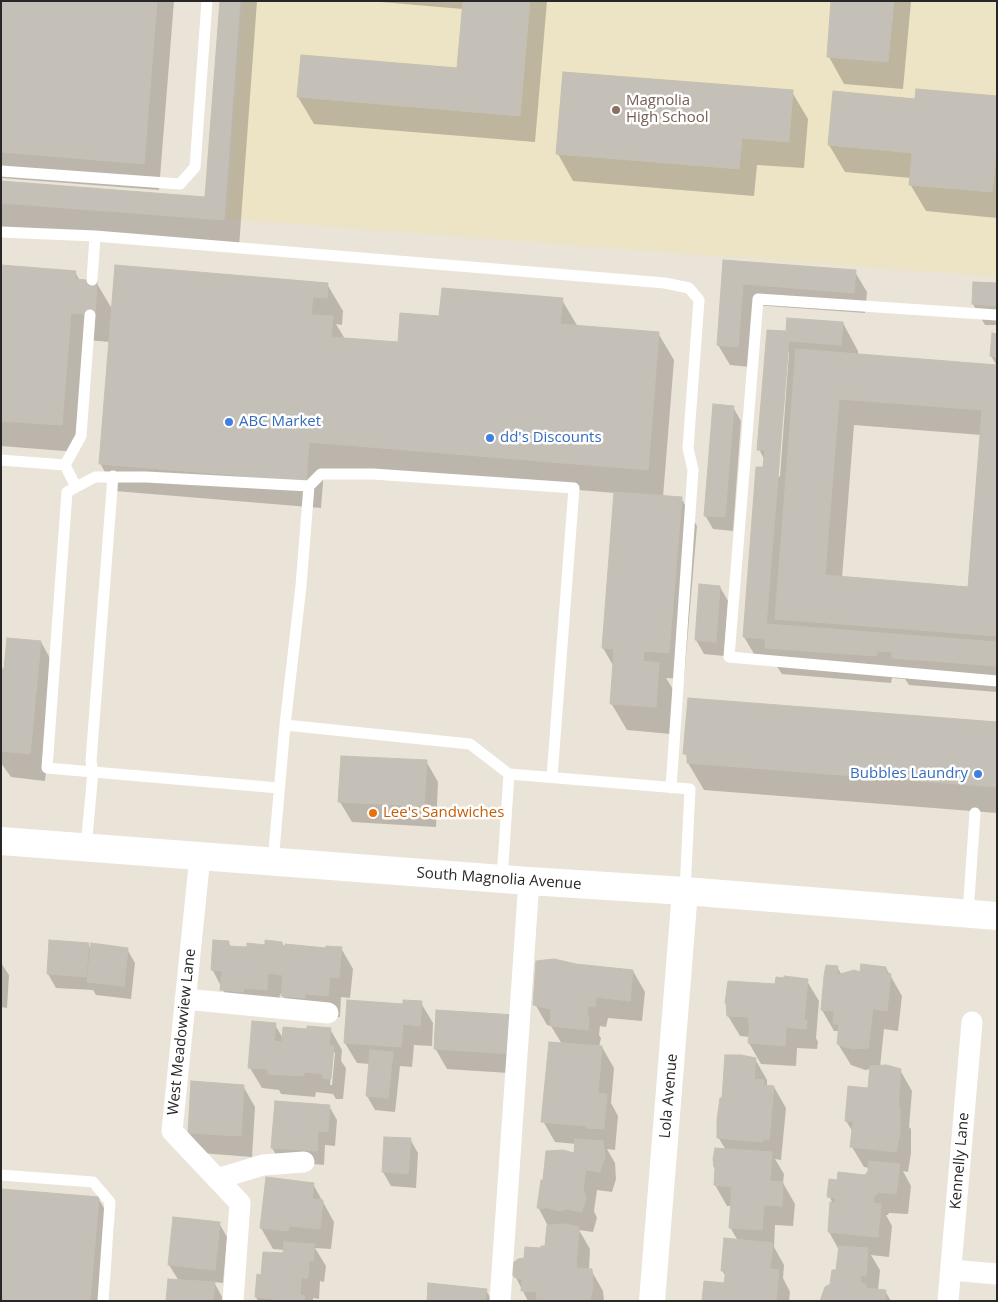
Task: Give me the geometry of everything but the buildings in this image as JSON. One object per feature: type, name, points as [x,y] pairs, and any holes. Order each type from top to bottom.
[{"type":"main road","name":"South Magnolia Avenue","points":[[1,841],[685,891],[997,916]]},
{"type":"street","name":"West Meadowview Lane","points":[[200,856],[172,1131],[240,1203],[233,1301]]},
{"type":"street","points":[[500,1301],[516,880]]},
{"type":"street","name":"Lola Avenue","points":[[652,1301],[685,891]]},
{"type":"street","points":[[185,999],[328,1013]]},
{"type":"street","name":"Kennelly Lane","points":[[948,1301],[972,1022]]},
{"type":"street","points":[[217,1179],[263,1165],[304,1162]]},
{"type":"street","points":[[951,1270],[997,1274]]},
{"type":"lane","points":[[1,171],[180,184],[195,167],[207,1]]},
{"type":"lane","points":[[1,232],[95,236],[655,282],[689,288],[699,300],[688,448],[693,470],[671,788]]},
{"type":"lane","points":[[92,280],[95,236]]},
{"type":"lane","points":[[997,315],[758,299],[729,657],[997,680]]},
{"type":"lane","points":[[65,464],[81,436],[90,315]]},
{"type":"lane","points":[[1,460],[65,464]]},
{"type":"lane","points":[[65,464],[76,487]]},
{"type":"lane","points":[[273,862],[285,725],[301,586],[309,486],[321,474],[374,474],[574,488],[552,778]]},
{"type":"lane","points":[[86,848],[113,476]]},
{"type":"lane","points":[[279,788],[47,768],[67,492],[95,477],[113,476],[309,486]]},
{"type":"lane","points":[[285,725],[470,744],[509,774],[690,789],[685,891]]},
{"type":"lane","points":[[509,774],[516,880]]},
{"type":"lane","points":[[968,914],[975,814]]},
{"type":"lane","points":[[1,1175],[94,1182],[110,1202],[103,1301]]},
{"type":"shaded area","name":"Magnolia High School","points":[[243,1],[997,1],[997,277],[227,219]]},
{"type":"place","name":"Magnolia High School","points":[[616,110]]},
{"type":"place","name":"ABC Market","points":[[229,422]]},
{"type":"place","name":"dd's Discounts","points":[[490,438]]},
{"type":"place","name":"Bubbles Laundry","points":[[978,774]]},
{"type":"place","name":"Lee's Sandwiches","points":[[373,813]]}]
